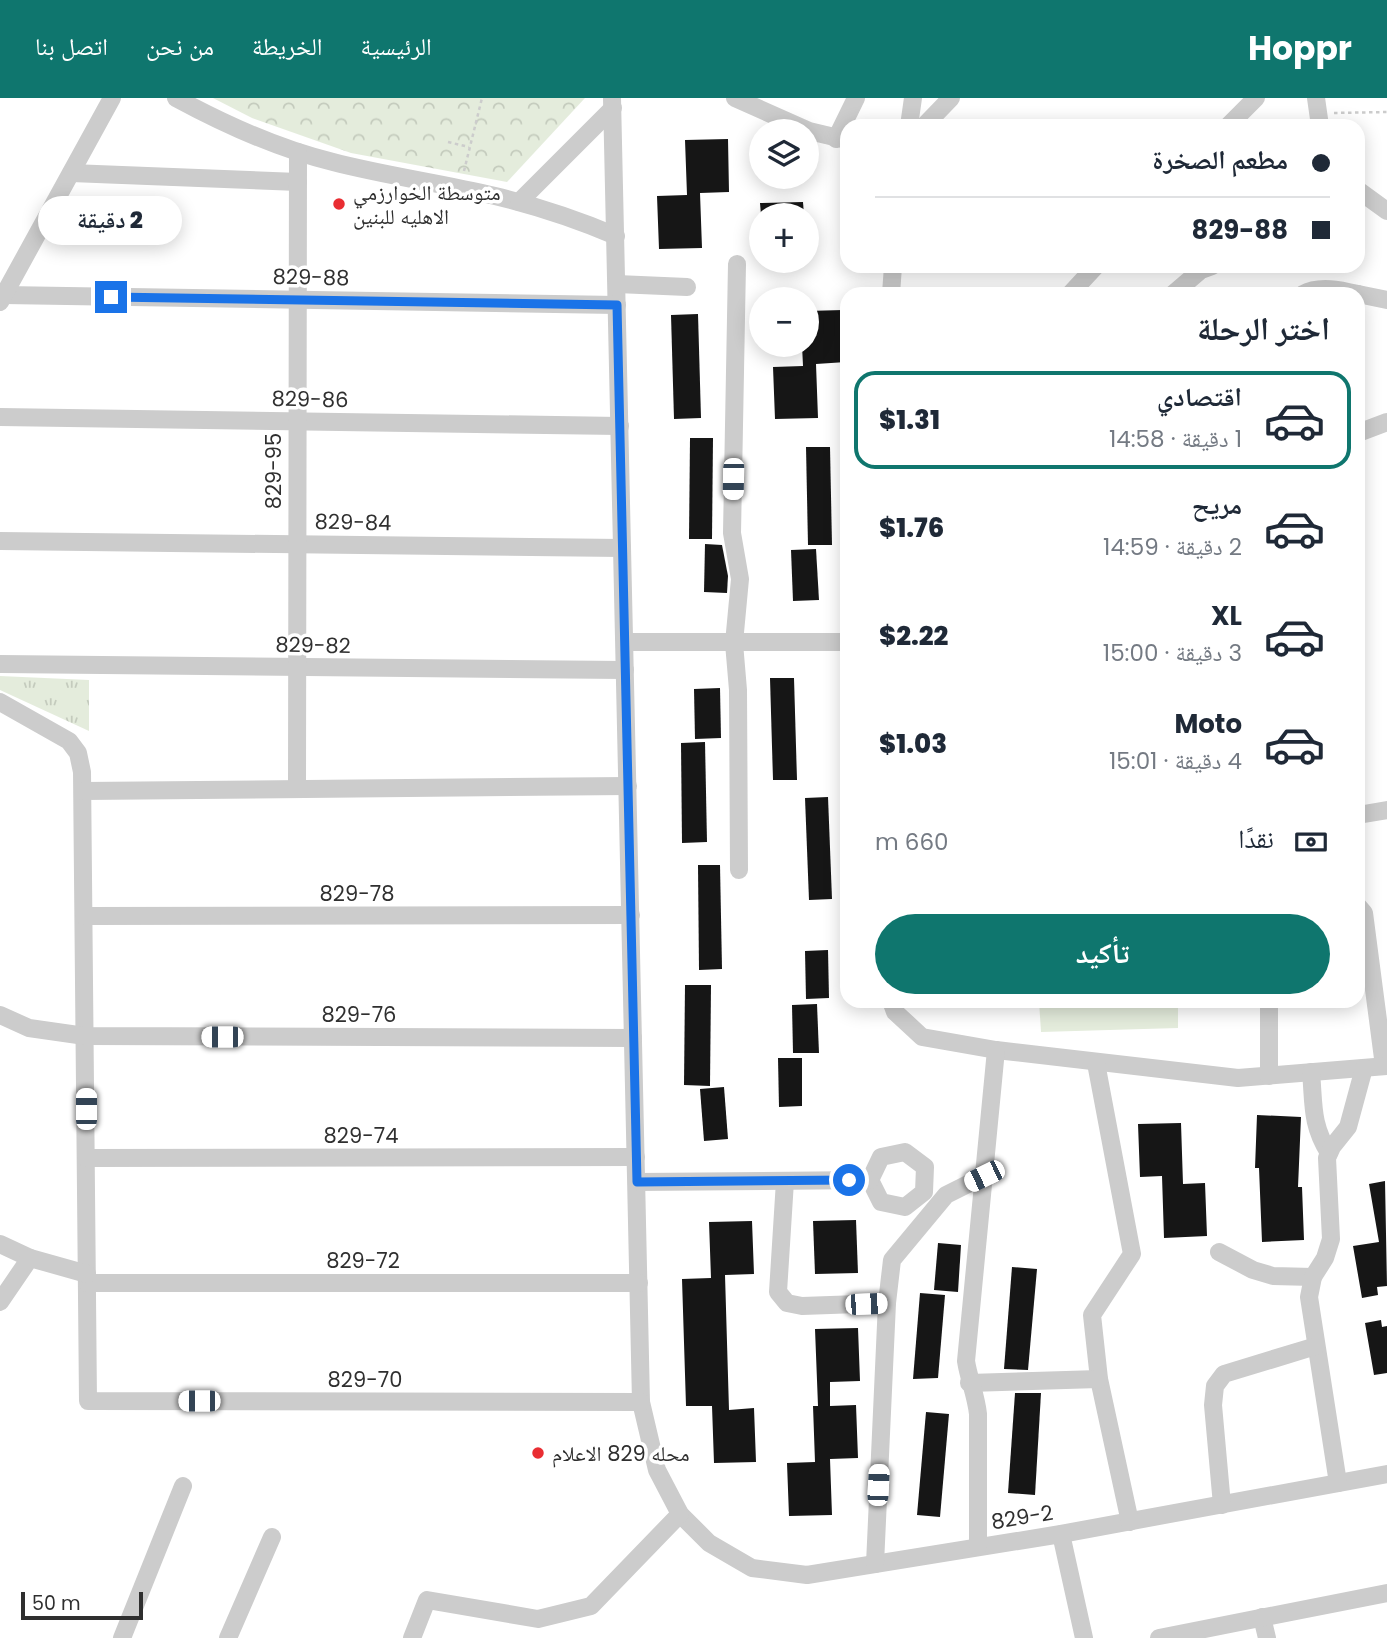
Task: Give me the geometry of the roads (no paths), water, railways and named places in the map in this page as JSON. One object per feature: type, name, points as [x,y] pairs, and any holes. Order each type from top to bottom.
[{"type":"street","points":[[2,299],[112,98]]},
{"type":"street","points":[[176,98],[236,128],[298,152],[335,163],[519,202],[586,223],[616,236]]},
{"type":"street","points":[[735,98],[760,103],[808,131],[840,139]]},
{"type":"street","points":[[849,119],[856,98]]},
{"type":"street","points":[[910,119],[913,98]]},
{"type":"street","points":[[931,119],[951,98]]},
{"type":"street","points":[[1235,119],[1255,98]]},
{"type":"street","points":[[519,202],[613,103]]},
{"type":"street","name":"829-2","points":[[613,103],[641,1402],[657,1470],[680,1514],[709,1543],[752,1568],[807,1576],[1130,1522],[1387,1474]]},
{"type":"street","name":"829-95","points":[[297,789],[298,152]]},
{"type":"street","points":[[71,173],[298,182]]},
{"type":"street","points":[[1365,195],[1387,211]]},
{"type":"street","points":[[737,264],[732,533],[740,579],[734,643],[738,690],[739,870]]},
{"type":"street","points":[[1076,287],[1090,273]]},
{"type":"street","points":[[1180,287],[1197,273]]},
{"type":"street","points":[[617,284],[687,287]]},
{"type":"street","points":[[1365,295],[1387,300]]},
{"type":"street","name":"829-88","points":[[2,299],[617,305]]},
{"type":"street","name":"829-86","points":[[0,417],[620,426]]},
{"type":"street","points":[[1365,430],[1387,422]]},
{"type":"street","name":"829-84","points":[[0,541],[622,548]]},
{"type":"street","points":[[625,642],[840,642]]},
{"type":"street","name":"829-82","points":[[0,664],[625,670]]},
{"type":"street","points":[[0,702],[69,741],[78,753],[83,791],[87,1278]]},
{"type":"street","points":[[83,791],[628,786]]},
{"type":"street","points":[[1365,815],[1387,810]]},
{"type":"street","name":"829-78","points":[[84,916],[631,915]]},
{"type":"street","points":[[894,1008],[922,1037],[1096,1063],[1238,1078],[1386,1066],[1365,920]]},
{"type":"street","points":[[1269,1008],[1269,1076]]},
{"type":"street","name":"829-76","points":[[0,1015],[29,1028],[85,1036],[633,1038]]},
{"type":"street","points":[[978,1547],[978,1414],[966,1361],[996,1050]]},
{"type":"street","points":[[1096,1063],[1132,1254],[1093,1315],[1100,1379],[1130,1522]]},
{"type":"street","points":[[1338,1483],[1309,1297],[1313,1277],[1325,1258],[1331,1239],[1327,1158],[1348,1127],[1364,1068]]},
{"type":"street","points":[[1311,1072],[1315,1126],[1329,1153]]},
{"type":"street","name":"829-74","points":[[86,1158],[636,1157]]},
{"type":"street","points":[[875,1564],[887,1303],[892,1260],[946,1195],[984,1176]]},
{"type":"street","points":[[637,1182],[870,1180]]},
{"type":"street","points":[[785,1181],[778,1292],[788,1303],[802,1306],[887,1303]]},
{"type":"street","name":"829-72","points":[[0,1244],[30,1258],[87,1278],[639,1283]]},
{"type":"street","points":[[1219,1252],[1253,1270],[1273,1276],[1313,1277]]},
{"type":"street","points":[[0,1301],[30,1258]]},
{"type":"street","name":"829-70","points":[[87,1278],[88,1401],[641,1402]]},
{"type":"street","points":[[1222,1505],[1213,1405],[1215,1386],[1224,1374],[1316,1346]]},
{"type":"street","points":[[969,1383],[1100,1379]]},
{"type":"street","points":[[122,1638],[183,1486]]},
{"type":"street","points":[[412,1638],[427,1600],[538,1619],[591,1606],[680,1514]]},
{"type":"street","points":[[1061,1534],[1084,1638]]},
{"type":"street","points":[[228,1638],[272,1537]]},
{"type":"street","points":[[1159,1638],[1262,1618],[1386,1599]]},
{"type":"street","points":[[1262,1618],[1267,1638]]},
{"type":"place","name":"متوسطة الخوارزمي الاهليه للبنين","points":[[339,204]]},
{"type":"place","name":"محله 829 الاعلام","points":[[538,1453]]}]
